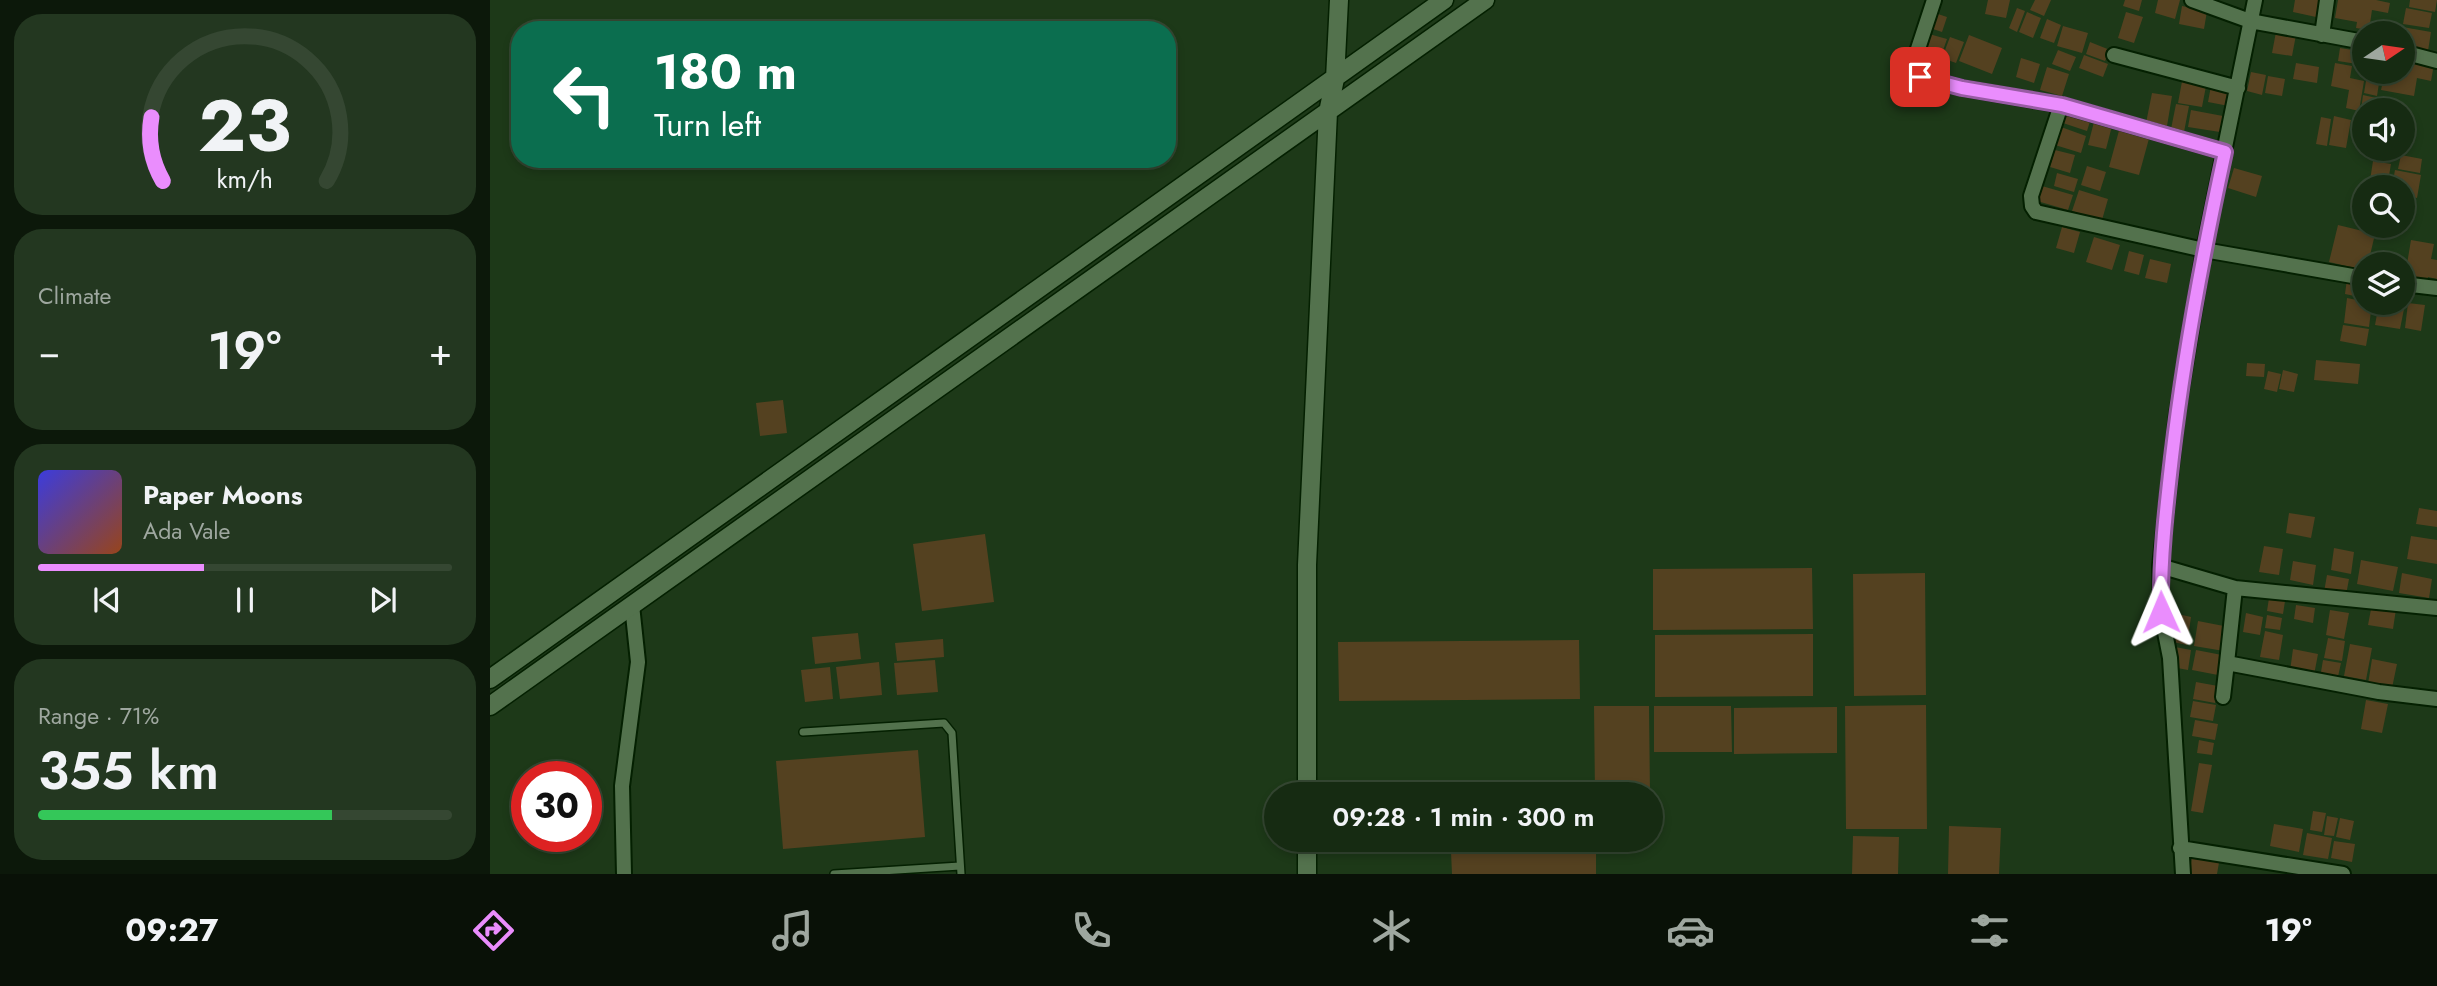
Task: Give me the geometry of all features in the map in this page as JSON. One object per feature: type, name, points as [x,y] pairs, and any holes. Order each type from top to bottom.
[{"type":"street","points":[[1307,782],[1307,565],[1328,112],[1335,79],[1339,0]]},
{"type":"street","points":[[490,679],[1444,0]]},
{"type":"street","points":[[490,706],[1485,0]]},
{"type":"street","points":[[1934,0],[1914,61],[1916,75],[1962,88],[2062,105],[2225,152]]},
{"type":"street","points":[[2192,0],[2250,21],[2352,40]]},
{"type":"street","points":[[2183,874],[2171,658],[2161,612],[2160,566],[2177,414],[2204,250],[2255,0]]},
{"type":"street","points":[[2322,35],[2327,0]]},
{"type":"street","points":[[2114,55],[2238,88]]},
{"type":"street","points":[[2415,55],[2437,60]]},
{"type":"street","points":[[2062,105],[2031,195],[2032,206],[2036,212],[2204,250],[2352,276]]},
{"type":"street","points":[[2415,285],[2437,288]]},
{"type":"street","points":[[2160,566],[2235,587],[2437,608]]},
{"type":"street","points":[[2223,697],[2235,587]]},
{"type":"street","points":[[624,874],[622,786],[638,662],[632,605]]},
{"type":"street","points":[[2227,663],[2379,692],[2437,699]]},
{"type":"street","points":[[2180,848],[2343,874]]},
{"type":"street","points":[[1307,852],[1307,874]]},
{"type":"lane","points":[[803,732],[944,723],[952,733],[960,870],[834,874]]},
{"type":"building","points":[[1988,0],[2010,0],[2006,18],[1985,14]]},
{"type":"building","points":[[2035,0],[2051,0],[2044,16],[2030,10]]},
{"type":"building","points":[[2125,0],[2142,0],[2139,11],[2123,6]]},
{"type":"building","points":[[2158,0],[2180,0],[2175,19],[2155,13]]},
{"type":"building","points":[[2295,0],[2319,0],[2316,17],[2293,12]]},
{"type":"building","points":[[2338,0],[2376,0],[2390,3],[2388,13],[2372,10],[2370,21],[2335,18]]},
{"type":"building","points":[[2410,0],[2437,0],[2435,12],[2409,7]]},
{"type":"building","points":[[2182,6],[2207,11],[2204,29],[2179,24]]},
{"type":"building","points":[[2017,8],[2025,11],[2017,32],[2009,28]]},
{"type":"building","points":[[2406,8],[2432,13],[2429,28],[2415,26],[2415,21],[2404,21]]},
{"type":"building","points":[[1932,12],[1947,17],[1942,32],[1927,27]]},
{"type":"building","points":[[2027,12],[2041,18],[2033,38],[2019,32]]},
{"type":"building","points":[[2126,12],[2143,17],[2134,43],[2118,38]]},
{"type":"building","points":[[2047,19],[2061,25],[2054,43],[2040,38]]},
{"type":"building","points":[[2063,26],[2088,33],[2082,53],[2057,46]]},
{"type":"building","points":[[2415,29],[2431,32],[2428,51],[2415,48]]},
{"type":"building","points":[[2276,32],[2296,35],[2292,56],[2272,53]]},
{"type":"building","points":[[1929,34],[1947,39],[1939,62],[1922,56]]},
{"type":"building","points":[[1969,35],[2002,48],[1992,74],[1959,61]]},
{"type":"building","points":[[1950,37],[1964,42],[1956,63],[1942,58]]},
{"type":"building","points":[[2090,42],[2110,50],[2105,61],[2086,54]]},
{"type":"building","points":[[2340,48],[2352,50],[2352,63],[2338,61]]},
{"type":"building","points":[[2058,50],[2076,57],[2070,71],[2052,64]]},
{"type":"building","points":[[2084,55],[2108,64],[2103,77],[2079,68]]},
{"type":"building","points":[[2021,58],[2040,64],[2034,83],[2016,77]]},
{"type":"building","points":[[2415,60],[2434,64],[2431,81],[2417,78],[2414,96],[2381,90],[2382,84],[2415,84]]},
{"type":"building","points":[[2296,63],[2319,67],[2317,83],[2293,79]]},
{"type":"building","points":[[2335,63],[2352,66],[2352,84],[2364,84],[2361,98],[2352,98],[2352,109],[2346,108],[2349,90],[2331,86]]},
{"type":"building","points":[[2047,67],[2069,74],[2062,96],[2040,90]]},
{"type":"building","points":[[2251,72],[2266,75],[2262,95],[2247,91]]},
{"type":"building","points":[[2183,76],[2207,81],[2202,107],[2178,103]]},
{"type":"building","points":[[2268,76],[2285,79],[2282,96],[2265,93]]},
{"type":"building","points":[[2366,84],[2379,84],[2377,96],[2364,93]]},
{"type":"building","points":[[2211,86],[2237,90],[2234,107],[2208,102]]},
{"type":"building","points":[[2152,93],[2172,96],[2166,132],[2145,128]]},
{"type":"building","points":[[2176,104],[2189,106],[2184,132],[2171,129]]},
{"type":"building","points":[[2068,108],[2092,115],[2087,131],[2063,123]]},
{"type":"building","points":[[2191,110],[2223,116],[2220,132],[2188,127]]},
{"type":"building","points":[[2334,116],[2351,120],[2346,148],[2329,145]]},
{"type":"building","points":[[2321,117],[2331,119],[2327,146],[2316,144]]},
{"type":"building","points":[[2094,122],[2112,126],[2106,149],[2088,145]]},
{"type":"building","points":[[2061,127],[2086,136],[2081,153],[2055,145]]},
{"type":"building","points":[[2120,127],[2150,135],[2139,175],[2109,167]]},
{"type":"building","points":[[2055,150],[2075,155],[2070,173],[2050,167]]},
{"type":"building","points":[[2422,159],[2420,173],[2398,169],[2400,161]]},
{"type":"building","points":[[2373,161],[2391,164],[2389,175],[2371,175]]},
{"type":"building","points":[[2087,166],[2106,172],[2100,191],[2081,185]]},
{"type":"building","points":[[2234,168],[2262,176],[2256,197],[2228,188]]},
{"type":"building","points":[[2395,170],[2421,175],[2417,198],[2415,175],[2394,175]]},
{"type":"building","points":[[2057,173],[2078,179],[2074,192],[2054,186]]},
{"type":"building","points":[[2042,186],[2073,195],[2068,210],[2037,201]]},
{"type":"building","points":[[2079,190],[2108,199],[2102,220],[2072,211]]},
{"type":"building","points":[[2338,225],[2352,228],[2352,238],[2374,238],[2371,252],[2352,252],[2352,267],[2329,262]]},
{"type":"building","points":[[2062,227],[2080,232],[2074,253],[2056,248]]},
{"type":"building","points":[[2094,237],[2120,245],[2112,270],[2086,262]]},
{"type":"building","points":[[2411,240],[2434,244],[2431,259],[2437,260],[2437,279],[2428,277],[2426,286],[2415,284],[2415,252],[2409,252]]},
{"type":"building","points":[[2129,251],[2144,255],[2139,275],[2124,271]]},
{"type":"building","points":[[2150,259],[2171,264],[2167,283],[2145,278]]},
{"type":"building","points":[[2347,279],[2352,280],[2352,295],[2345,294]]},
{"type":"building","points":[[2347,298],[2352,299],[2352,315],[2370,315],[2369,327],[2344,323]]},
{"type":"building","points":[[2415,304],[2425,305],[2421,331],[2405,328],[2407,315],[2415,315]]},
{"type":"building","points":[[2377,315],[2403,315],[2400,329],[2375,325]]},
{"type":"building","points":[[2343,325],[2369,329],[2366,346],[2340,341]]},
{"type":"building","points":[[2316,360],[2360,364],[2358,384],[2314,380]]},
{"type":"building","points":[[2247,363],[2265,364],[2264,377],[2246,376]]},
{"type":"building","points":[[2283,370],[2298,374],[2294,392],[2279,389]]},
{"type":"building","points":[[2268,371],[2281,374],[2277,392],[2264,389]]},
{"type":"building","points":[[783,400],[787,433],[760,436],[756,403]]},
{"type":"building","points":[[2419,508],[2437,511],[2437,527],[2416,524]]},
{"type":"building","points":[[2289,513],[2315,517],[2311,538],[2286,533]]},
{"type":"building","points":[[985,534],[994,602],[922,611],[913,544]]},
{"type":"building","points":[[2411,536],[2437,540],[2437,564],[2407,559]]},
{"type":"building","points":[[2264,546],[2283,549],[2279,575],[2259,572]]},
{"type":"building","points":[[2334,548],[2354,552],[2351,574],[2331,570]]},
{"type":"building","points":[[2361,560],[2398,567],[2393,591],[2357,584]]},
{"type":"building","points":[[2293,561],[2316,565],[2313,585],[2290,580]]},
{"type":"building","points":[[1812,568],[1813,629],[1653,630],[1653,569]]},
{"type":"building","points":[[1925,573],[1926,695],[1854,696],[1853,574]]},
{"type":"building","points":[[2402,573],[2432,579],[2429,598],[2399,593]]},
{"type":"building","points":[[2327,575],[2349,579],[2346,595],[2324,592]]},
{"type":"building","points":[[2269,598],[2285,601],[2283,614],[2267,611]]},
{"type":"building","points":[[2372,604],[2396,609],[2393,629],[2368,625]]},
{"type":"building","points":[[2296,605],[2315,608],[2313,623],[2294,619]]},
{"type":"building","points":[[2330,610],[2349,613],[2344,639],[2326,635]]},
{"type":"building","points":[[2246,613],[2263,617],[2260,635],[2243,632]]},
{"type":"building","points":[[2178,614],[2191,617],[2187,645],[2173,642]]},
{"type":"building","points":[[2267,615],[2282,618],[2280,630],[2265,628]]},
{"type":"building","points":[[2198,621],[2229,627],[2224,651],[2194,646]]},
{"type":"building","points":[[2265,631],[2283,635],[2279,660],[2260,657]]},
{"type":"building","points":[[858,633],[861,659],[815,664],[812,637]]},
{"type":"building","points":[[1813,634],[1813,696],[1655,697],[1655,635]]},
{"type":"building","points":[[2328,638],[2345,641],[2342,661],[2324,658]]},
{"type":"building","points":[[943,639],[944,657],[897,661],[895,643]]},
{"type":"building","points":[[1579,640],[1580,699],[1339,701],[1338,642]]},
{"type":"building","points":[[2350,644],[2372,648],[2366,680],[2344,676]]},
{"type":"building","points":[[2175,647],[2191,650],[2188,670],[2172,667]]},
{"type":"building","points":[[2293,649],[2318,654],[2314,675],[2290,671]]},
{"type":"building","points":[[2196,650],[2222,655],[2218,675],[2192,670]]},
{"type":"building","points":[[2372,659],[2397,664],[2392,688],[2368,684]]},
{"type":"building","points":[[935,660],[938,692],[897,695],[894,663]]},
{"type":"building","points":[[2323,660],[2341,663],[2337,681],[2320,678]]},
{"type":"building","points":[[879,662],[882,695],[840,699],[836,667]]},
{"type":"building","points":[[830,667],[833,699],[805,702],[801,670]]},
{"type":"building","points":[[2196,682],[2218,686],[2215,703],[2193,699]]},
{"type":"building","points":[[2366,700],[2388,704],[2382,733],[2361,729]]},
{"type":"building","points":[[2193,701],[2216,705],[2213,721],[2190,717]]},
{"type":"building","points":[[1926,705],[1927,829],[1846,829],[1845,706]]},
{"type":"building","points":[[1594,706],[1649,706],[1650,782],[1595,782]]},
{"type":"building","points":[[1654,706],[1731,706],[1732,752],[1654,752]]},
{"type":"building","points":[[1837,707],[1837,753],[1734,754],[1734,708]]},
{"type":"building","points":[[2195,720],[2218,724],[2215,740],[2192,736]]},
{"type":"building","points":[[2199,740],[2214,743],[2212,755],[2197,753]]},
{"type":"building","points":[[918,750],[925,837],[783,849],[776,761]]},
{"type":"building","points":[[2199,763],[2212,765],[2203,813],[2191,811]]},
{"type":"building","points":[[2313,811],[2326,813],[2322,832],[2310,830]]},
{"type":"building","points":[[2327,816],[2338,818],[2334,836],[2324,835]]},
{"type":"building","points":[[2340,818],[2354,821],[2350,840],[2336,837]]},
{"type":"building","points":[[2274,824],[2303,829],[2299,852],[2270,846]]},
{"type":"building","points":[[1949,826],[2001,828],[1999,874],[1948,874]]},
{"type":"building","points":[[2307,833],[2332,838],[2328,859],[2303,855]]},
{"type":"building","points":[[1853,836],[1899,837],[1898,874],[1852,874]]},
{"type":"building","points":[[2334,841],[2355,844],[2352,862],[2331,858]]},
{"type":"building","points":[[1451,852],[1596,852],[1596,874],[1452,874]]},
{"type":"building","points":[[2193,852],[2220,857],[2217,874],[2189,874]]},
{"type":"route","points":[[1920,77],[1962,88],[2062,105],[2225,152],[2204,250],[2177,414],[2160,566],[2161,612]]}]
